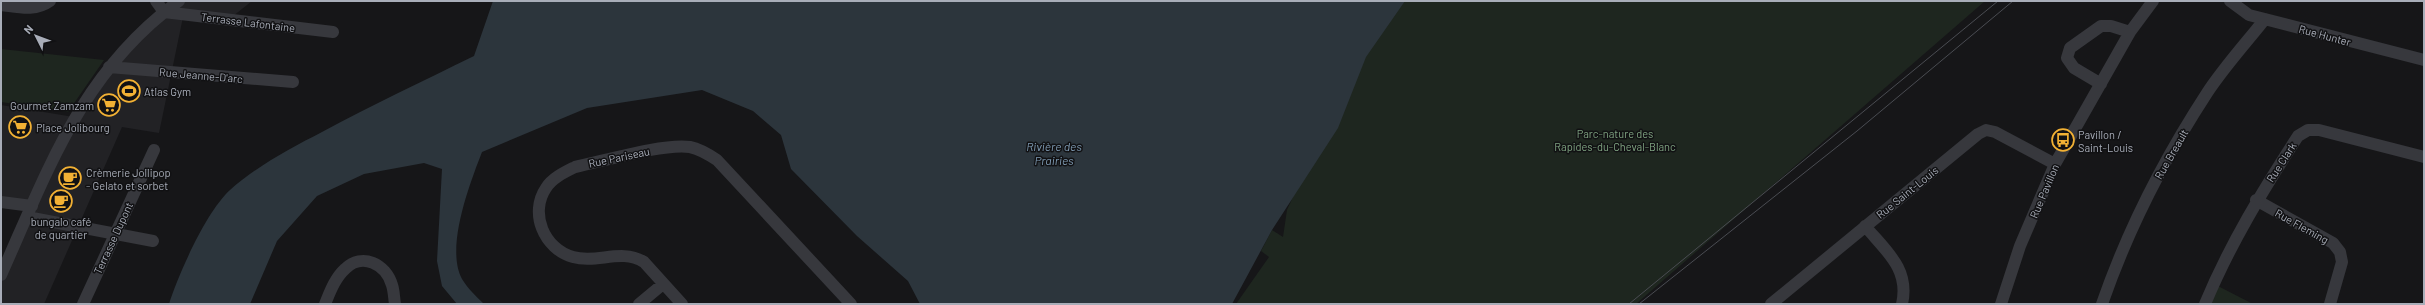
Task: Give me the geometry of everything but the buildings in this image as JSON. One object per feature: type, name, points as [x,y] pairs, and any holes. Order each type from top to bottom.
[{"type":"street","points":[[1,5],[30,8],[42,6],[50,1]]},
{"type":"street","points":[[156,1],[164,12]]},
{"type":"street","points":[[1,275],[5,257],[29,212],[64,135],[94,86],[109,67],[164,12],[180,1]]},
{"type":"street","name":"Rue Pavillon","points":[[2001,304],[2020,246],[2054,164],[2130,32],[2153,1]]},
{"type":"street","name":"Rue Hunter","points":[[2230,1],[2249,15],[2424,60]]},
{"type":"street","name":"Terrasse Lafontaine","points":[[164,12],[333,32]]},
{"type":"street","name":"Rue Breault","points":[[2102,304],[2136,217],[2169,156],[2208,92],[2265,19]]},
{"type":"street","points":[[2101,84],[2074,68],[2067,58],[2070,48],[2101,26],[2111,26],[2130,32]]},
{"type":"street","name":"Rue Jeanne-D'arc","points":[[109,67],[293,82]]},
{"type":"street","name":"Rue Saint-Louis","points":[[1771,304],[1978,134],[1986,130],[1995,132],[2054,164]]},
{"type":"street","name":"Rue Clark","points":[[2205,304],[2225,259],[2256,200],[2298,136],[2308,130],[2319,130],[2424,157]]},
{"type":"street","name":"Rue Pariseau","points":[[682,304],[644,262],[636,257],[626,254],[585,260],[560,251],[548,240],[541,228],[538,210],[546,187],[562,173],[575,167],[672,146],[690,147],[703,151],[717,160],[851,304]]},
{"type":"street","name":"Terrasse Dupont","points":[[83,304],[154,150]]},
{"type":"street","name":"Rue Fleming","points":[[2256,200],[2333,243],[2340,252],[2342,262],[2330,304]]},
{"type":"street","points":[[1,202],[29,212],[115,234],[153,241]]},
{"type":"street","points":[[1866,226],[1901,270],[1905,283],[1902,304]]},
{"type":"street","points":[[325,304],[335,281],[344,270],[350,264],[367,260],[382,267],[388,275],[392,285],[395,304]]},
{"type":"street","points":[[639,304],[663,284]]},
{"type":"shaded area","points":[[180,1],[252,1],[228,20],[183,17],[159,133],[122,127],[44,304],[1,304],[1,275],[32,206],[1,202],[1,105],[74,117],[94,86]]},
{"type":"green space","name":"Parc-nature des Rapides-du-Cheval-Blanc","points":[[1304,1],[1985,1],[1636,304],[1236,304],[1269,257],[1261,251],[1272,230],[1283,237],[1287,210],[1318,142]]},
{"type":"green space","points":[[1,49],[104,60],[68,112],[1,102]]},
{"type":"green space","points":[[2214,284],[2253,304],[2205,304]]},
{"type":"water","name":"Rivière des Prairies","points":[[493,1],[1405,1],[1366,57],[1338,128],[1272,230],[1232,304],[920,304],[908,281],[857,236],[791,169],[781,135],[753,111],[702,90],[587,108],[482,152],[471,181],[461,216],[456,250],[457,266],[462,279],[469,289],[484,304],[457,304],[442,286],[437,261],[442,169],[424,163],[364,174],[317,196],[277,241],[250,304],[169,304],[179,276],[194,244],[212,213],[230,190],[251,173],[298,144],[474,56]]},
{"type":"tram line","points":[[1629,304],[1998,1]]},
{"type":"tram line","points":[[1639,304],[1857,131],[2013,1]]},
{"type":"place","name":"Atlas Gym","points":[[129,91]]},
{"type":"place","name":"Gourmet Zamzam","points":[[109,105]]},
{"type":"place","name":"Place Jolibourg","points":[[20,127]]},
{"type":"place","name":"Pavillon / Saint-Louis","points":[[2063,140]]},
{"type":"place","name":"Crèmerie Jollipop - Gelato et sorbet","points":[[70,178]]},
{"type":"place","name":"bungalo café de quartier","points":[[61,201]]}]
